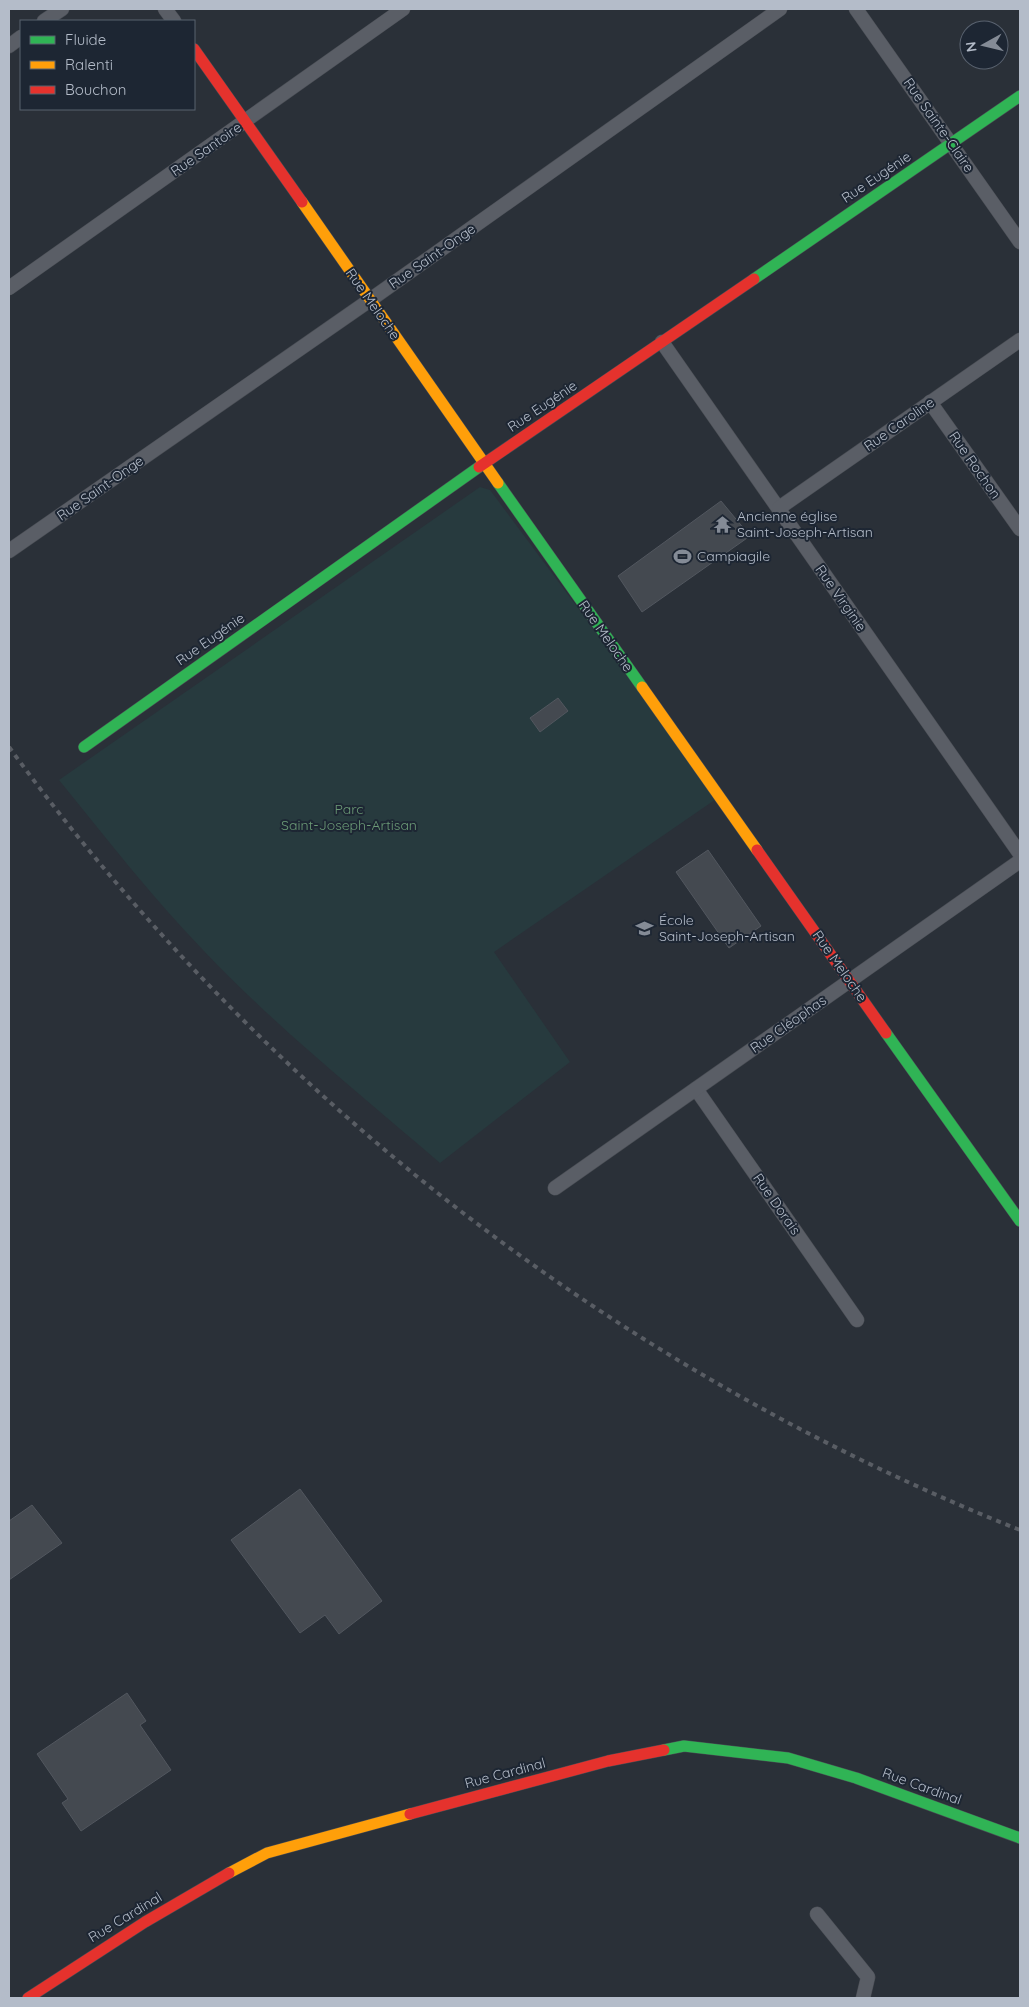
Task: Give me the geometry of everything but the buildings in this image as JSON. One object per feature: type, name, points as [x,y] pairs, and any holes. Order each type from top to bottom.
[{"type":"street","points":[[46,20],[62,9]]},
{"type":"street","points":[[165,9],[173,20]]},
{"type":"street","name":"Rue Santoire","points":[[9,288],[403,9]]},
{"type":"street","name":"Rue Saint-Onge","points":[[9,551],[370,300],[780,9]]},
{"type":"street","name":"Rue Sainte-Claire","points":[[856,9],[1020,242]]},
{"type":"street","points":[[9,46],[20,38]]},
{"type":"street","name":"Rue Meloche","points":[[195,50],[719,797],[1020,1221]]},
{"type":"street","name":"Rue Eugénie","points":[[84,747],[485,463],[1020,96]]},
{"type":"street","name":"Rue Caroline","points":[[778,508],[1020,340]]},
{"type":"street","name":"Rue Virginie","points":[[662,342],[1020,854]]},
{"type":"street","name":"Rue Rochon","points":[[930,402],[1020,529]]},
{"type":"street","name":"Rue Cléophas","points":[[555,1188],[1020,860]]},
{"type":"street","name":"Rue Dorais","points":[[696,1089],[857,1320]]},
{"type":"street","name":"Rue Cardinal","points":[[28,1998],[85,1960],[222,1876],[267,1853],[608,1761],[684,1746],[788,1758],[856,1778],[1020,1838]]},
{"type":"street","points":[[816,1914],[868,1977],[863,1998]]},
{"type":"green space","name":"Parc Saint-Joseph-Artisan","points":[[480,487],[490,490],[719,797],[494,952],[570,1062],[440,1163],[319,1060],[203,950],[130,867],[59,780]]},
{"type":"railway","points":[[9,747],[109,875],[218,995],[335,1107],[459,1210],[591,1304],[728,1390],[871,1465],[1020,1530]]},
{"type":"traffic: fast","points":[[754,279],[1020,96]]},
{"type":"traffic: fast","points":[[84,747],[479,467]]},
{"type":"traffic: fast","points":[[498,483],[642,687]]},
{"type":"traffic: fast","points":[[886,1033],[1020,1221]]},
{"type":"traffic: fast","points":[[664,1750],[684,1746],[788,1758],[856,1778],[1020,1838]]},
{"type":"traffic: slow","points":[[302,202],[498,483]]},
{"type":"traffic: slow","points":[[642,687],[757,850]]},
{"type":"traffic: slow","points":[[229,1873],[267,1853],[410,1814]]},
{"type":"traffic: jam","points":[[195,50],[302,202]]},
{"type":"traffic: jam","points":[[479,467],[754,279]]},
{"type":"traffic: jam","points":[[757,850],[886,1033]]},
{"type":"traffic: jam","points":[[410,1814],[608,1761],[664,1750]]},
{"type":"traffic: jam","points":[[28,1998],[145,1922],[229,1873]]},
{"type":"place","name":"Ancienne église Saint-Joseph-Artisan","points":[[723,524]]},
{"type":"place","name":"Campiagile","points":[[683,556]]},
{"type":"place","name":"École Saint-Joseph-Artisan","points":[[645,928]]}]
